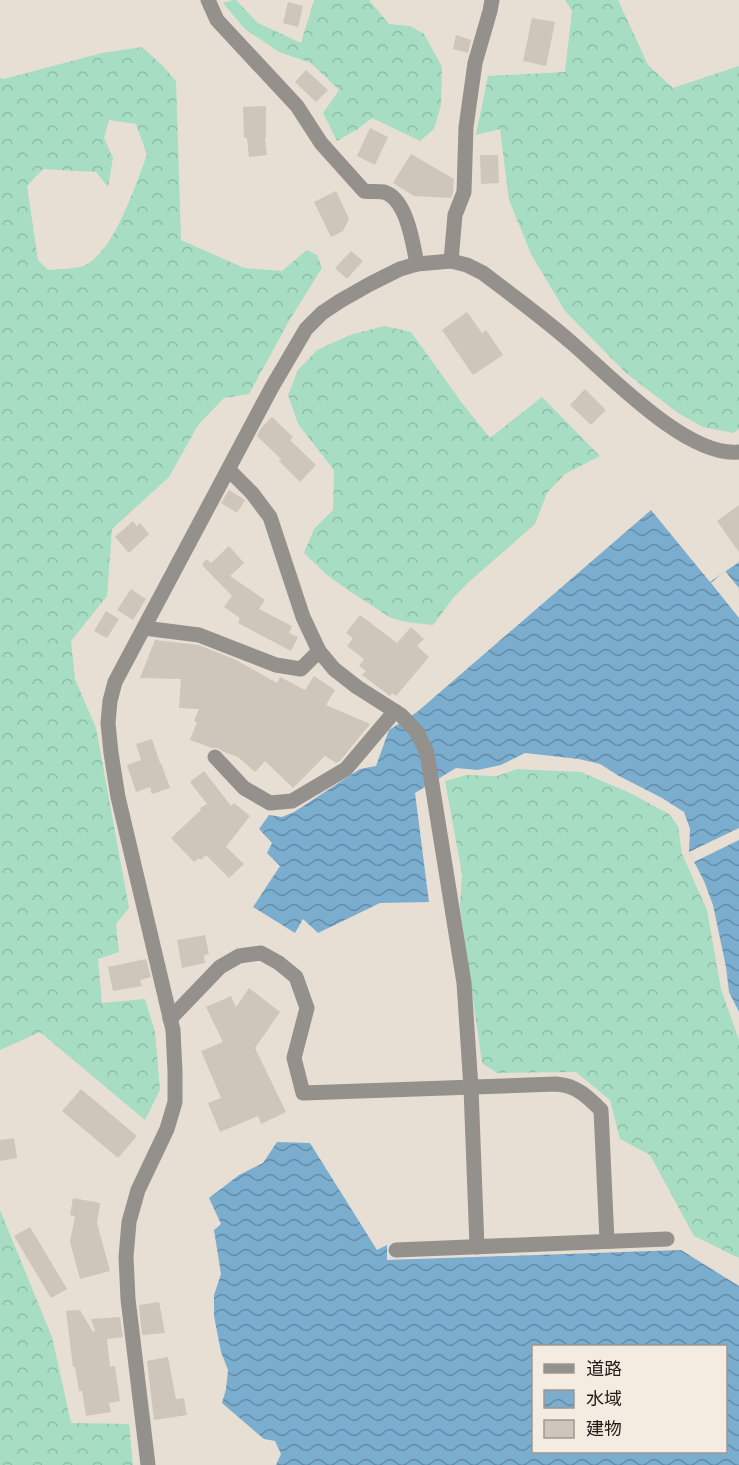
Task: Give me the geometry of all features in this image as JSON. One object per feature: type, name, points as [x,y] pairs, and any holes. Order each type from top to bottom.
[{"type":"street","points":[[208,0],[217,20],[297,106],[321,143],[364,191],[385,192],[397,202],[406,216],[417,264]]},
{"type":"street","points":[[451,261],[455,215],[464,192],[466,127],[475,63],[492,0]]},
{"type":"street","points":[[148,1465],[128,1299],[126,1257],[129,1222],[138,1190],[167,1129],[175,1102],[175,1072],[170,1019],[118,797],[108,723],[110,700],[115,682],[272,387],[306,329],[322,313],[360,289],[400,269],[417,264],[451,261],[467,265],[483,273],[572,343],[630,396],[679,432],[715,449],[739,452]]},
{"type":"street","points":[[229,470],[252,493],[270,517],[303,617],[319,651],[334,669],[357,687],[398,713],[417,732],[427,753],[464,983],[471,1088],[477,1247]]},
{"type":"street","points":[[144,628],[199,635],[276,665],[301,669],[319,651]]},
{"type":"street","points":[[215,757],[244,788],[270,803],[292,801],[346,769],[398,713]]},
{"type":"street","points":[[170,1019],[220,967],[239,956],[261,953],[279,963],[296,977],[307,1008],[294,1058],[303,1093],[565,1084],[574,1088],[590,1098],[601,1110],[607,1241]]},
{"type":"street","points":[[396,1250],[667,1239]]},
{"type":"green space","points":[[236,0],[258,23],[301,43],[314,0],[369,0],[389,24],[410,26],[424,34],[442,67],[441,105],[434,129],[420,141],[372,118],[337,141],[323,113],[339,90],[311,63],[279,52],[245,29],[223,3]]},
{"type":"green space","points":[[565,0],[618,0],[648,65],[673,88],[739,66],[739,429],[733,433],[703,427],[678,413],[626,373],[565,311],[531,254],[509,200],[500,129],[476,135],[488,76],[565,72],[572,11]]},
{"type":"green space","points":[[142,47],[176,81],[181,240],[244,268],[282,271],[307,250],[317,255],[322,268],[289,321],[249,394],[224,398],[198,425],[169,477],[112,529],[107,596],[71,641],[75,679],[96,728],[129,908],[116,924],[119,952],[98,959],[102,1003],[145,999],[155,1032],[160,1090],[145,1120],[40,1032],[0,1050],[0,78],[4,79],[102,53]],"holes":[[[109,120],[136,124],[147,155],[115,231],[96,257],[86,265],[48,270],[38,260],[27,186],[43,169],[96,172],[108,187],[113,158],[104,138]]]},
{"type":"green space","points":[[384,326],[411,332],[490,438],[542,397],[600,456],[565,474],[547,493],[535,524],[470,581],[454,597],[433,625],[391,618],[327,575],[304,553],[314,529],[333,510],[334,470],[298,424],[288,395],[298,370],[317,350],[350,335]]},
{"type":"green space","points":[[517,769],[581,772],[628,792],[669,814],[678,826],[682,854],[707,910],[721,989],[739,1040],[739,1258],[694,1236],[650,1155],[620,1139],[610,1100],[576,1072],[497,1073],[482,1063],[460,907],[462,874],[445,781],[466,775],[497,776]]},
{"type":"green space","points":[[0,1210],[52,1337],[71,1423],[129,1424],[133,1465],[0,1465]]},
{"type":"water","points":[[651,510],[710,582],[739,562],[739,1012],[729,992],[713,905],[689,852],[690,829],[684,812],[600,764],[579,759],[525,753],[501,765],[478,770],[456,768],[415,793],[429,902],[380,903],[318,933],[303,919],[295,933],[253,907],[280,866],[267,853],[272,843],[259,829],[269,815],[282,817],[294,812],[360,769],[376,766],[389,730],[417,712]]},
{"type":"water","points":[[277,1142],[310,1143],[377,1250],[387,1245],[387,1260],[681,1250],[739,1286],[739,1465],[276,1465],[281,1454],[275,1441],[264,1439],[222,1403],[228,1370],[221,1352],[214,1316],[214,1295],[221,1274],[214,1230],[221,1224],[209,1198],[239,1175],[263,1163]]},
{"type":"pier","points":[[725,571],[739,588],[739,618],[711,583]]},
{"type":"pier","points":[[739,828],[739,840],[694,862],[689,852]]},
{"type":"building","points":[[288,2],[303,6],[298,27],[283,23]]},
{"type":"building","points":[[532,18],[555,22],[546,66],[523,61]]},
{"type":"building","points":[[456,35],[471,40],[468,53],[453,49]]},
{"type":"building","points":[[306,70],[328,90],[316,102],[295,82]]},
{"type":"building","points":[[266,106],[267,155],[249,157],[247,138],[244,138],[243,107]]},
{"type":"building","points":[[370,128],[388,137],[375,165],[357,156]]},
{"type":"building","points":[[411,154],[454,179],[451,198],[414,196],[393,183]]},
{"type":"building","points":[[480,155],[498,155],[499,183],[481,184]]},
{"type":"building","points":[[336,191],[349,219],[343,231],[331,237],[314,202]]},
{"type":"building","points":[[351,251],[363,261],[347,279],[335,268]]},
{"type":"building","points":[[467,312],[482,333],[486,330],[503,355],[473,375],[442,330]]},
{"type":"building","points":[[585,389],[606,410],[591,425],[570,405]]},
{"type":"building","points":[[272,417],[293,437],[290,440],[316,465],[300,482],[279,461],[281,459],[257,436],[261,428]]},
{"type":"building","points":[[229,490],[245,500],[237,513],[221,503]]},
{"type":"building","points":[[739,505],[739,552],[717,521]]},
{"type":"building","points":[[133,521],[137,526],[140,523],[149,534],[129,553],[115,537]]},
{"type":"building","points":[[229,546],[244,563],[230,576],[265,600],[259,609],[292,626],[289,633],[298,637],[291,651],[238,623],[240,618],[224,607],[232,596],[202,565],[206,559],[211,563]]},
{"type":"building","points":[[131,589],[146,599],[133,620],[117,610]]},
{"type":"building","points":[[106,611],[119,619],[107,638],[94,631]]},
{"type":"building","points":[[360,615],[397,643],[411,627],[424,639],[417,646],[429,657],[396,696],[392,693],[390,696],[362,675],[366,671],[359,666],[364,659],[347,646],[353,638],[346,633]]},
{"type":"building","points":[[155,640],[199,645],[236,660],[277,683],[280,677],[305,690],[314,676],[335,690],[326,705],[370,724],[340,761],[336,763],[325,756],[293,788],[265,761],[255,772],[238,757],[218,748],[190,740],[199,709],[179,708],[181,679],[140,678]]},
{"type":"building","points":[[152,739],[170,788],[152,794],[150,787],[136,792],[127,765],[141,760],[136,744]]},
{"type":"building","points":[[204,771],[231,806],[234,803],[250,816],[226,847],[244,864],[229,878],[206,855],[194,862],[171,838],[201,810],[200,808],[207,804],[190,782]]},
{"type":"building","points":[[205,935],[209,954],[204,955],[205,963],[182,968],[177,940]]},
{"type":"building","points":[[146,959],[151,977],[140,980],[142,986],[113,991],[108,967]]},
{"type":"building","points":[[249,988],[280,1012],[255,1048],[286,1112],[261,1124],[258,1116],[220,1132],[208,1103],[221,1098],[201,1051],[223,1042],[206,1007],[231,996],[236,1007]]},
{"type":"building","points":[[81,1089],[137,1136],[118,1158],[62,1111]]},
{"type":"building","points":[[14,1138],[17,1158],[0,1161],[0,1140]]},
{"type":"building","points":[[73,1198],[100,1203],[97,1223],[110,1271],[80,1279],[70,1242],[75,1216],[70,1215]]},
{"type":"building","points":[[30,1227],[67,1289],[51,1298],[14,1236]]},
{"type":"building","points":[[159,1302],[165,1333],[142,1335],[139,1305]]},
{"type":"building","points":[[80,1310],[93,1332],[95,1331],[91,1319],[120,1317],[123,1337],[107,1339],[110,1367],[115,1366],[120,1401],[109,1403],[111,1412],[86,1416],[82,1391],[79,1391],[75,1367],[73,1367],[66,1311]]},
{"type":"building","points":[[168,1357],[176,1399],[184,1398],[187,1415],[154,1420],[147,1361]]}]
